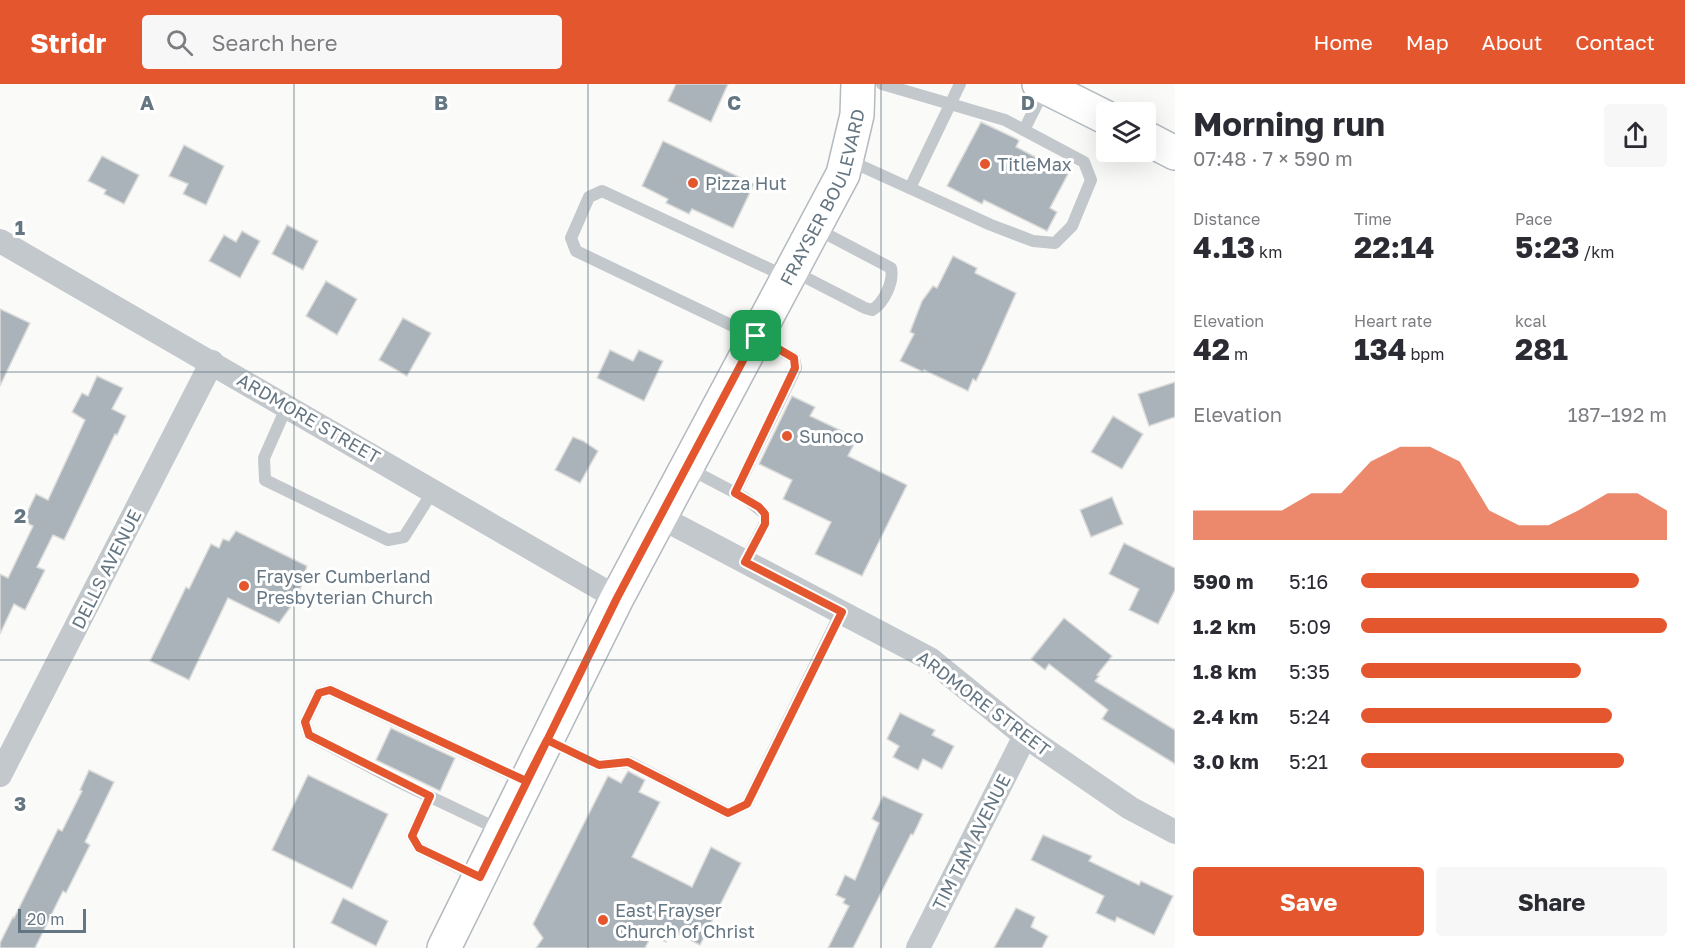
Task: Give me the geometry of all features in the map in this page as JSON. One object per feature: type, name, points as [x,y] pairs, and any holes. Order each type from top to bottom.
[{"type":"main road","name":"FRAYSER BOULEVARD","points":[[444,948],[617,598],[843,174],[857,115],[858,84]]},
{"type":"main road","points":[[1042,85],[1096,112]]},
{"type":"main road","points":[[1156,143],[1175,153]]},
{"type":"street","name":"ARDMORE STREET","points":[[0,241],[617,598]]},
{"type":"street","name":"DELLS AVENUE","points":[[0,775],[212,362]]},
{"type":"street","name":"ARDMORE STREET","points":[[660,517],[930,659],[1025,736],[1130,808],[1175,832]]},
{"type":"street","name":"TIM TAM AVENUE","points":[[918,948],[1025,736]]},
{"type":"lane","points":[[847,159],[991,225],[1033,241],[1055,243],[1072,226],[1091,180],[1084,162],[1005,120],[882,84]]},
{"type":"lane","points":[[910,188],[960,84]]},
{"type":"lane","points":[[1024,130],[1042,85]]},
{"type":"lane","points":[[735,493],[795,368],[794,358],[756,336],[576,251],[571,238],[589,196],[602,191],[865,308],[872,310],[878,307],[892,276],[891,268],[815,227]]},
{"type":"lane","points":[[287,406],[264,458],[265,480],[388,540],[404,537],[433,491]]},
{"type":"lane","points":[[686,467],[759,507],[765,514],[765,524],[745,562]]},
{"type":"lane","points":[[547,740],[599,765],[628,762],[728,813],[747,804],[842,612]]},
{"type":"lane","points":[[502,831],[309,735],[305,722],[319,693],[330,690],[526,781]]},
{"type":"lane","points":[[430,796],[412,836],[419,848],[480,877]]},
{"type":"building","points":[[676,84],[728,84],[711,122],[668,101]]},
{"type":"building","points":[[981,122],[1017,139],[1019,141],[1016,147],[1068,174],[1050,208],[1057,212],[1047,231],[984,200],[982,204],[947,186]]},
{"type":"building","points":[[663,141],[754,184],[733,228],[692,209],[689,214],[666,203],[668,199],[642,186]]},
{"type":"building","points":[[184,145],[224,166],[206,205],[183,194],[188,184],[169,176]]},
{"type":"building","points":[[102,156],[139,175],[124,204],[104,194],[106,190],[88,181]]},
{"type":"building","points":[[287,225],[318,241],[303,270],[272,254]]},
{"type":"building","points":[[242,231],[260,241],[240,278],[209,261],[224,235],[236,242]]},
{"type":"building","points":[[953,256],[977,268],[975,273],[1016,293],[986,361],[976,381],[973,379],[968,391],[900,361],[914,334],[910,332],[922,301],[933,286],[937,288]]},
{"type":"building","points":[[326,281],[357,299],[337,335],[306,316]]},
{"type":"building","points":[[0,309],[30,323],[0,386]]},
{"type":"building","points":[[403,318],[431,333],[407,376],[379,360]]},
{"type":"building","points":[[610,350],[633,361],[639,350],[663,361],[644,401],[597,378]]},
{"type":"building","points":[[97,376],[123,388],[112,409],[126,416],[64,540],[53,535],[37,567],[45,570],[25,610],[14,604],[0,634],[0,574],[8,578],[33,526],[23,521],[36,494],[48,500],[85,420],[72,412],[82,393],[88,396]]},
{"type":"building","points":[[1175,382],[1175,417],[1149,426],[1138,394]]},
{"type":"building","points":[[792,396],[815,407],[810,416],[857,438],[848,456],[907,485],[862,576],[815,554],[831,522],[783,499],[792,480],[759,464]]},
{"type":"building","points":[[1113,416],[1143,434],[1122,469],[1091,452]]},
{"type":"building","points":[[573,437],[598,451],[580,483],[555,470]]},
{"type":"building","points":[[1112,497],[1123,524],[1091,537],[1080,510]]},
{"type":"building","points":[[236,531],[307,566],[298,597],[279,623],[228,598],[189,680],[150,661],[186,587],[189,589],[211,544],[219,548],[223,539],[229,541]]},
{"type":"building","points":[[1124,543],[1175,568],[1175,590],[1158,624],[1129,610],[1139,589],[1109,574]]},
{"type":"building","points":[[1064,618],[1112,656],[1095,681],[1175,730],[1175,764],[1102,719],[1108,710],[1049,664],[1045,670],[1031,659]]},
{"type":"building","points":[[900,713],[935,730],[932,735],[954,746],[942,769],[923,759],[918,770],[893,757],[899,746],[887,739]]},
{"type":"building","points":[[391,728],[455,758],[440,791],[376,760]]},
{"type":"building","points":[[89,770],[114,782],[85,842],[90,845],[66,893],[63,891],[35,948],[0,948],[0,943],[58,829],[62,831],[82,791],[80,790]]},
{"type":"building","points":[[628,771],[645,780],[639,792],[660,802],[632,857],[692,887],[711,847],[741,863],[700,945],[672,931],[666,942],[652,935],[645,948],[536,948],[543,938],[533,924],[608,776],[621,783]]},
{"type":"building","points":[[308,775],[388,814],[352,889],[272,850]]},
{"type":"building","points":[[883,796],[923,814],[853,948],[828,948],[849,906],[843,903],[845,899],[836,895],[845,875],[855,880],[879,823],[872,819]]},
{"type":"building","points":[[1043,835],[1092,856],[1089,861],[1139,885],[1141,881],[1173,896],[1154,935],[1117,917],[1115,922],[1096,913],[1104,896],[1031,860]]},
{"type":"building","points":[[343,898],[388,921],[376,946],[331,923]]},
{"type":"building","points":[[1016,908],[1035,917],[1031,927],[1048,936],[1042,948],[994,948]]},
{"type":"place","name":"TitleMax","points":[[985,164]]},
{"type":"place","name":"Pizza Hut","points":[[693,183]]},
{"type":"place","name":"Sunoco","points":[[787,436]]},
{"type":"place","name":"Frayser Cumberland Presbyterian Church","points":[[244,586]]},
{"type":"place","name":"East Frayser Church of Christ","points":[[603,920]]},
{"type":"route","points":[[756,336],[617,598],[526,781],[480,877],[419,848],[412,836],[430,796],[309,735],[305,722],[319,693],[330,690],[526,781],[547,740],[599,765],[628,762],[728,813],[747,804],[842,612],[745,562],[765,524],[765,514],[759,507],[735,493],[795,368],[794,358],[756,336]]}]
